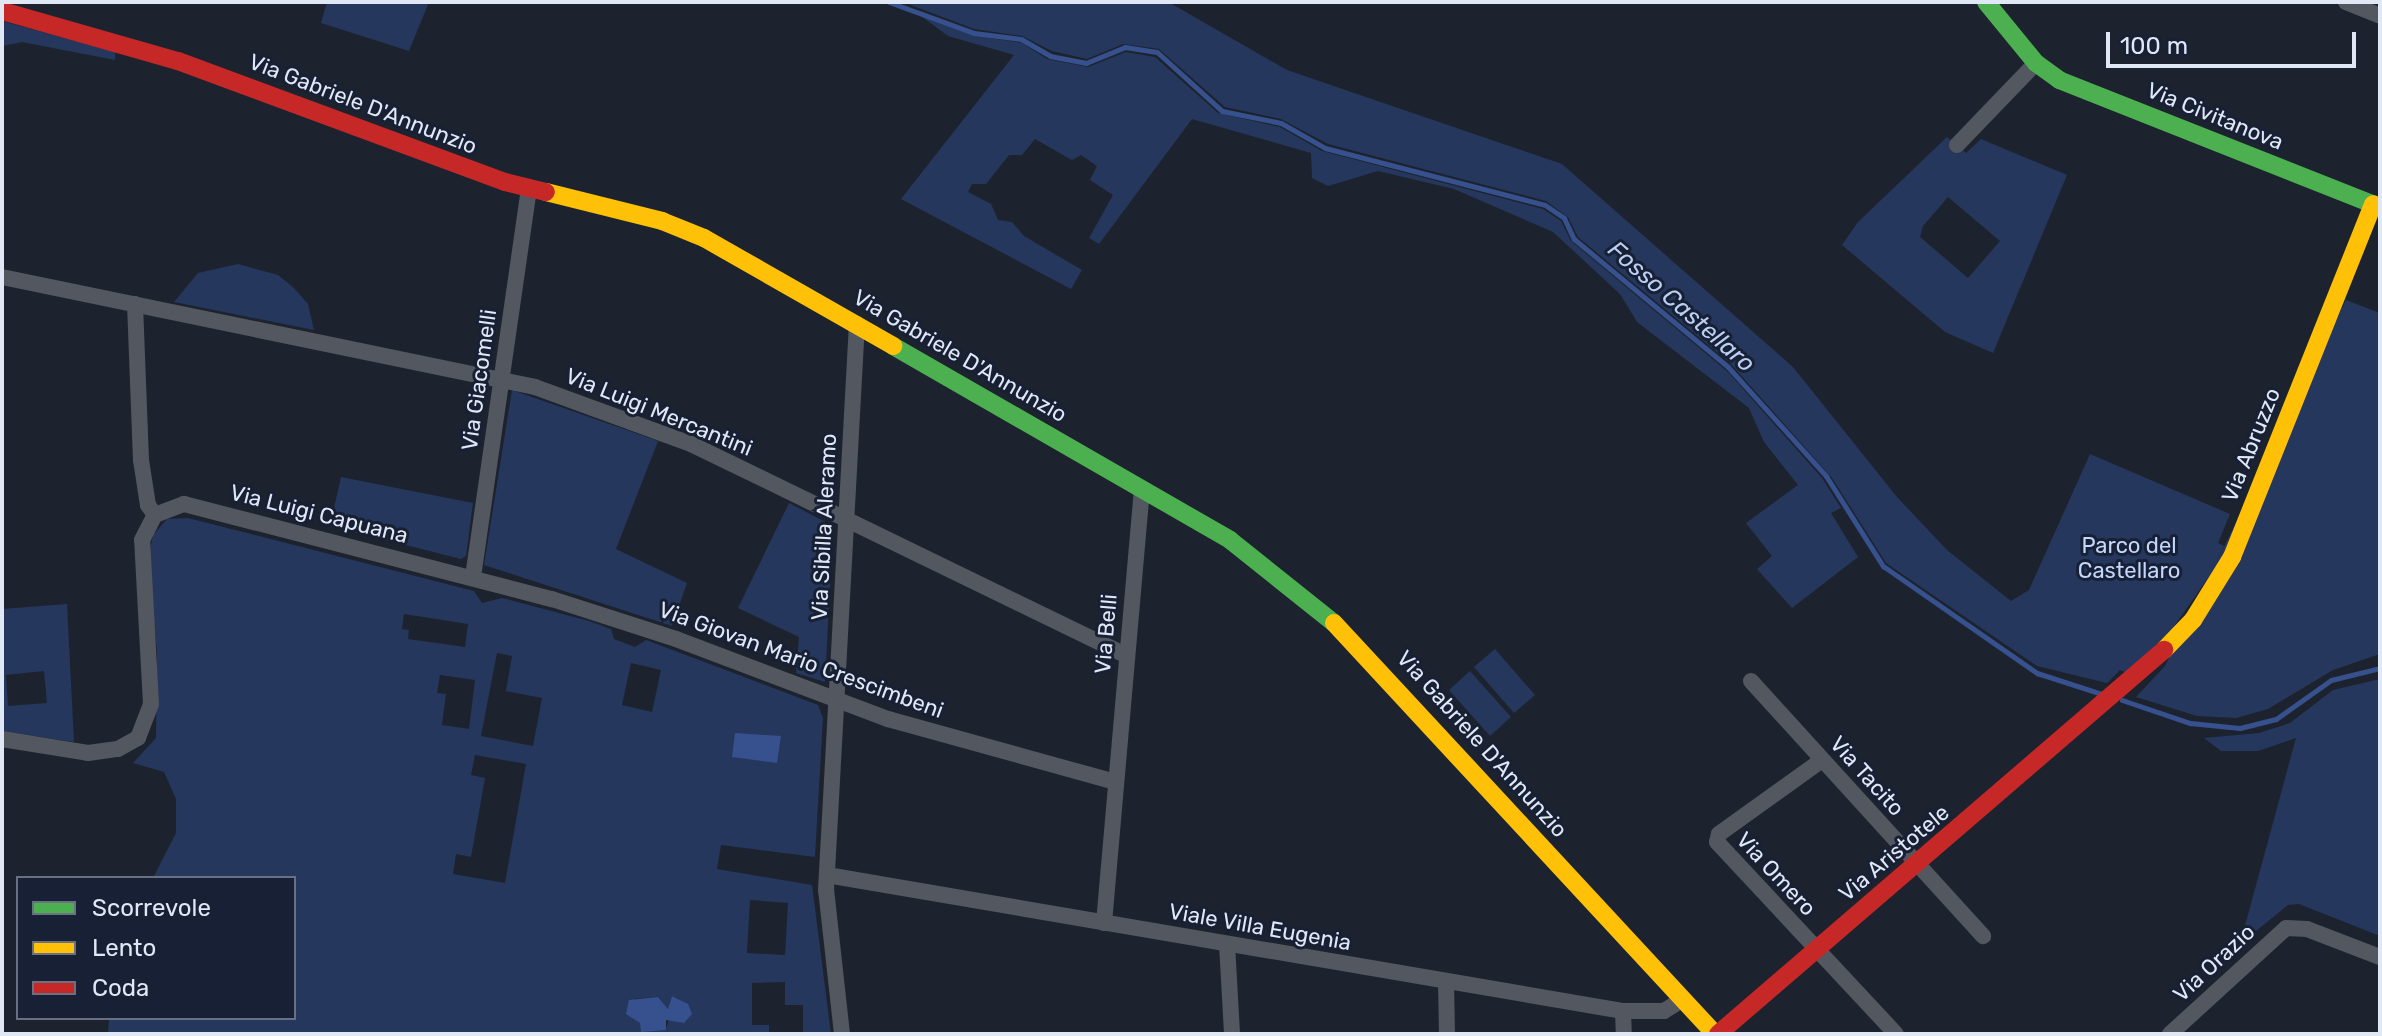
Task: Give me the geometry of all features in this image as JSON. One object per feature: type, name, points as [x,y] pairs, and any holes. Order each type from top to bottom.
[{"type":"main road","name":"Via Civitanova","points":[[1986,2],[2036,63],[2068,84],[2376,206]]},
{"type":"main road","name":"Via Gabriele D'Annunzio","points":[[2,11],[178,61],[529,189],[686,230],[857,324],[1142,489],[1257,558],[1325,613],[1717,1034]]},
{"type":"main road","name":"Via Abruzzo","points":[[2101,709],[2135,680],[2193,620],[2232,557],[2376,206]]},
{"type":"main road","name":"Via Aristotele","points":[[1717,1034],[2101,709]]},
{"type":"street","points":[[2346,2],[2380,16]]},
{"type":"street","points":[[1957,145],[2036,63]]},
{"type":"street","points":[[2376,206],[2380,186]]},
{"type":"street","name":"Via Giacomelli","points":[[473,577],[529,189]]},
{"type":"street","name":"Via Luigi Mercantini","points":[[2,277],[502,379],[655,429],[1126,655]]},
{"type":"street","points":[[2,739],[88,753],[118,749],[138,738],[151,704],[140,551],[155,515],[148,505],[141,460],[135,304]]},
{"type":"street","name":"Via Sibilla Aleramo","points":[[842,1034],[827,875],[857,324]]},
{"type":"street","name":"Via Belli","points":[[1104,923],[1142,489]]},
{"type":"street","name":"Via Luigi Capuana","points":[[155,515],[172,506],[199,506],[473,577]]},
{"type":"street","name":"Via Giovan Mario Crescimbeni","points":[[473,577],[632,624],[836,700],[1115,782]]},
{"type":"street","name":"Via Tacito","points":[[1751,681],[1983,936]]},
{"type":"street","name":"Via Omero","points":[[1822,760],[1717,839],[1896,1034]]},
{"type":"street","name":"Viale Villa Eugenia","points":[[827,875],[1623,1011],[1664,1011],[1683,999]]},
{"type":"street","name":"Via Orazio","points":[[2170,1034],[2286,928],[2307,929],[2380,957]]},
{"type":"street","points":[[1227,944],[1232,1034]]},
{"type":"street","points":[[1446,982],[1447,1034]]},
{"type":"street","points":[[1623,1011],[1624,1034]]},
{"type":"green space","points":[[327,2],[429,2],[409,51],[321,23]]},
{"type":"green space","name":"Parco del Castellaro","points":[[903,2],[1170,3],[1287,70],[1562,164],[1793,367],[1897,497],[1947,550],[2011,601],[2029,590],[2090,454],[2230,514],[2218,543],[2224,546],[2211,574],[2172,629],[2127,673],[2120,670],[2107,683],[2037,666],[1886,563],[1832,478],[1730,363],[1578,237],[1568,217],[1546,201],[1328,144],[1281,119],[1225,107],[1159,49],[1123,44],[1087,59],[1052,51],[1022,36],[974,29]]},
{"type":"green space","points":[[921,16],[972,35],[1022,43],[1047,59],[1088,67],[1126,52],[1155,57],[1218,113],[1280,127],[1322,151],[1543,209],[1561,221],[1571,241],[1728,372],[1822,478],[1841,508],[1831,513],[1858,557],[1792,608],[1757,569],[1772,556],[1746,523],[1798,485],[1764,442],[1749,408],[1637,322],[1620,294],[1553,232],[1454,189],[1378,171],[1328,186],[1312,178],[1311,153],[1192,119],[1099,244],[1089,238],[1113,195],[1090,180],[1097,166],[1081,155],[1072,160],[1035,139],[1022,155],[1009,155],[986,184],[972,184],[968,192],[991,204],[998,220],[1012,222],[1024,236],[1082,270],[1071,289],[901,199],[1014,55],[948,36]]},
{"type":"green space","points":[[2,21],[115,52],[115,60],[22,42],[2,46]]},
{"type":"green space","points":[[1947,137],[1966,153],[1981,139],[2067,175],[1993,353],[1945,332],[1842,245],[1858,222]],"holes":[[[1948,197],[2000,241],[1968,278],[1920,237],[1923,226]]]},
{"type":"green space","points":[[238,264],[278,275],[294,288],[308,304],[314,330],[174,302],[198,273]]},
{"type":"green space","name":"Parco del Castellaro","points":[[2346,300],[2380,313],[2380,654],[2333,670],[2268,709],[2236,718],[2197,716],[2136,697],[2165,666]]},
{"type":"green space","points":[[512,390],[658,441],[616,549],[687,583],[672,626],[484,565]]},
{"type":"green space","points":[[341,477],[473,503],[466,556],[461,559],[330,526]]},
{"type":"green space","points":[[789,503],[833,526],[825,682],[796,673],[799,637],[738,608]]},
{"type":"green space","points":[[188,518],[474,591],[482,603],[502,598],[611,629],[614,639],[635,647],[646,640],[818,705],[823,718],[815,857],[721,845],[717,869],[812,885],[831,1034],[803,1034],[803,1005],[785,1005],[785,982],[752,983],[752,1025],[769,1025],[769,1034],[108,1034],[109,1020],[296,1020],[296,876],[154,876],[176,833],[176,799],[164,772],[133,763],[156,738],[157,652],[148,559],[153,535],[167,519]],"holes":[[[404,614],[468,624],[465,647],[408,639],[409,630],[402,629]],[[497,653],[512,656],[506,691],[542,698],[533,746],[481,736]],[[631,663],[661,670],[652,712],[622,705]],[[440,675],[475,680],[469,729],[442,725],[446,694],[437,693]],[[475,755],[526,764],[505,883],[453,874],[456,854],[471,857],[485,778],[471,775]],[[750,900],[788,903],[785,955],[747,953]],[[672,996],[679,999],[684,1023],[669,1019],[666,1029],[639,1022],[634,999],[658,997],[668,1009]]]},
{"type":"green space","points":[[67,604],[74,742],[2,731],[2,609]],"holes":[[[44,671],[47,703],[8,706],[6,675]]]},
{"type":"green space","points":[[1495,649],[1535,695],[1514,713],[1474,667]]},
{"type":"green space","points":[[1470,671],[1511,717],[1490,736],[1449,690]]},
{"type":"green space","points":[[2380,679],[2380,936],[2299,904],[2288,905],[2240,944],[2296,738],[2258,751],[2221,751],[2204,738],[2259,733],[2290,723],[2333,690]]},
{"type":"shaded area","points":[[735,733],[781,736],[777,763],[732,757]]},
{"type":"shaded area","points":[[672,996],[688,1004],[692,1014],[684,1023],[666,1020],[666,1030],[641,1032],[640,1023],[626,1014],[629,1000],[658,997],[668,1009]]},
{"type":"waterway","name":"Fosso Castellaro","points":[[889,2],[974,33],[1021,39],[1050,56],[1086,63],[1125,47],[1157,52],[1222,111],[1281,123],[1325,148],[1545,205],[1564,218],[1574,239],[1728,367],[1826,476],[1883,566],[2037,673],[2105,695]]},
{"type":"waterway","name":"Fosso Castellaro","points":[[2122,700],[2190,723],[2240,728],[2276,719],[2331,680],[2380,668]]},
{"type":"traffic: fast","points":[[1986,2],[2036,63],[2059,80],[2380,207]]},
{"type":"traffic: fast","points":[[893,346],[1230,540],[1334,623]]},
{"type":"traffic: slow","points":[[546,192],[662,221],[704,238],[893,346]]},
{"type":"traffic: slow","points":[[2164,650],[2193,620],[2232,557],[2373,204]]},
{"type":"traffic: slow","points":[[1334,623],[1715,1034]]},
{"type":"traffic: jam","points":[[2,11],[178,61],[505,182],[546,192]]},
{"type":"traffic: jam","points":[[1718,1034],[2164,650]]}]
